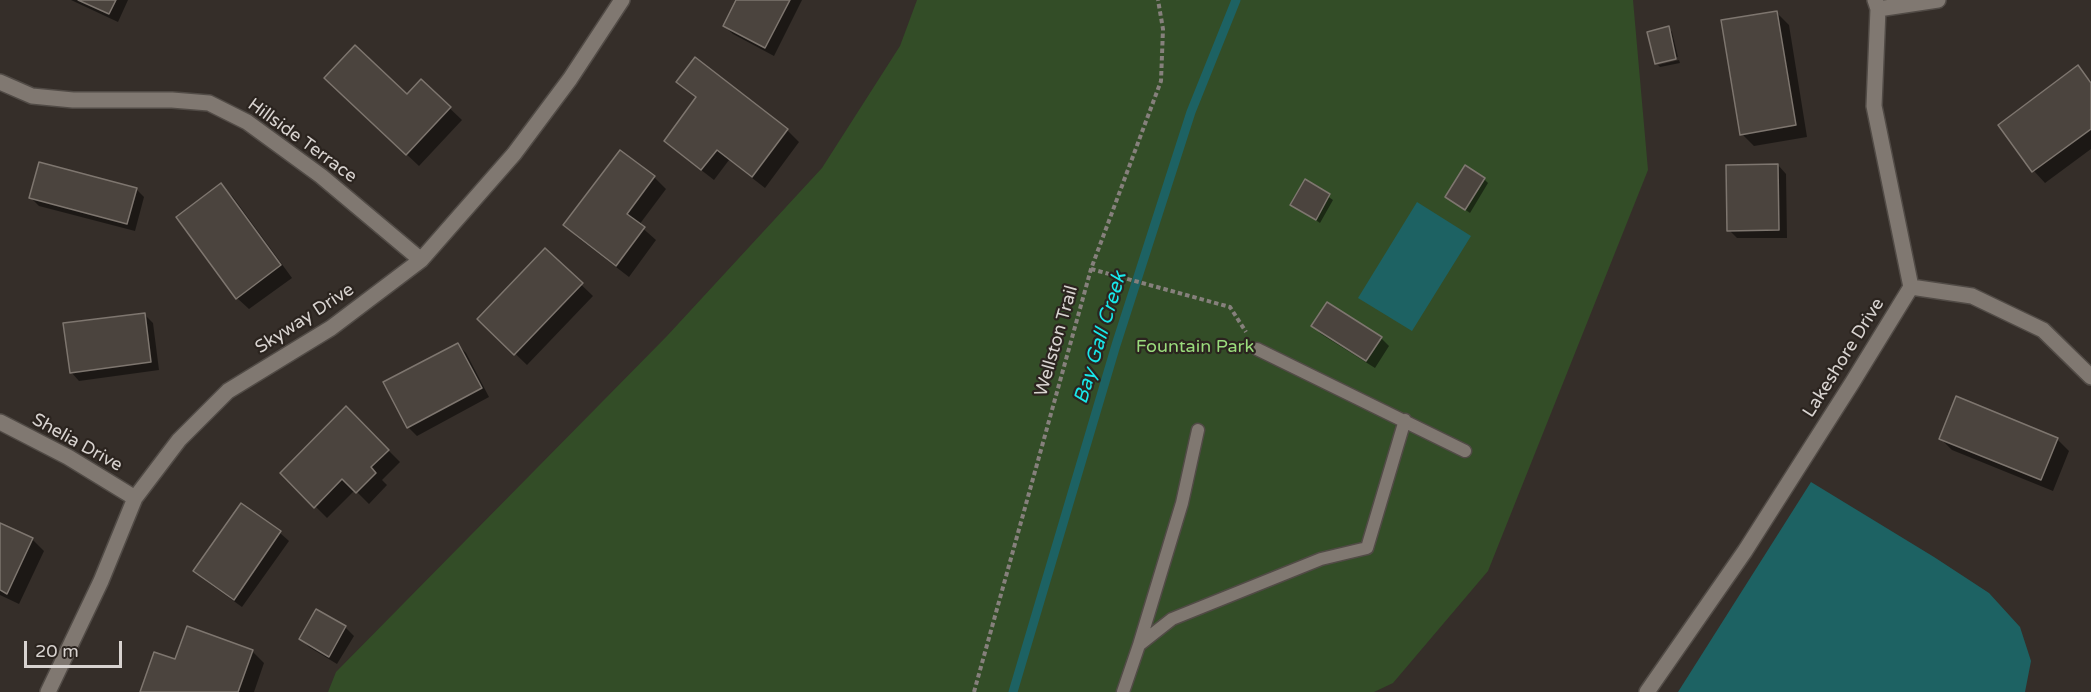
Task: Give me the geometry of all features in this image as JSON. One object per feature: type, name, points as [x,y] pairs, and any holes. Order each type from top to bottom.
[{"type":"street","name":"Skyway Drive","points":[[48,692],[101,581],[135,498],[179,440],[228,392],[331,328],[421,260],[514,154],[570,79],[622,0]]},
{"type":"street","points":[[1938,0],[1876,4],[1874,106],[1911,287],[1972,296],[2043,330],[2091,377]]},
{"type":"street","name":"Hillside Terrace","points":[[0,82],[33,96],[73,100],[172,100],[209,103],[247,122],[321,176],[421,260]]},
{"type":"street","name":"Lakeshore Drive","points":[[1647,692],[1745,551],[1911,287]]},
{"type":"street","name":"Shelia Drive","points":[[0,422],[68,457],[135,498]]},
{"type":"lane","points":[[1257,349],[1465,451]]},
{"type":"lane","points":[[1139,645],[1172,619],[1320,559],[1366,548],[1405,420]]},
{"type":"lane","points":[[1123,692],[1182,503],[1198,430]]},
{"type":"path","name":"Wellston Trail","points":[[974,692],[1091,269],[1161,81],[1163,29],[1158,0]]},
{"type":"path","points":[[1091,269],[1230,307],[1257,349]]},
{"type":"green space","name":"Fountain Park","points":[[917,0],[1633,0],[1648,170],[1488,571],[1393,683],[1374,692],[328,692],[336,672],[667,336],[822,168],[900,46]]},
{"type":"water","points":[[1417,202],[1471,236],[1412,331],[1358,298]]},
{"type":"water","points":[[1811,482],[1989,593],[2020,627],[2031,661],[2025,692],[1678,692]]},
{"type":"building","points":[[78,0],[116,0],[109,14]]},
{"type":"building","points":[[736,0],[790,0],[765,48],[723,26]]},
{"type":"building","points":[[1777,11],[1796,125],[1740,135],[1721,20]]},
{"type":"building","points":[[1669,26],[1676,59],[1655,64],[1647,32]]},
{"type":"building","points":[[355,45],[407,94],[421,79],[451,107],[406,155],[324,78]]},
{"type":"building","points":[[695,57],[788,129],[752,177],[717,150],[701,170],[664,141],[696,97],[676,82]]},
{"type":"building","points":[[2078,65],[2091,83],[2091,129],[2032,172],[1998,125]]},
{"type":"building","points":[[620,150],[655,176],[627,214],[645,227],[616,266],[563,225]]},
{"type":"building","points":[[39,162],[137,188],[127,224],[29,198]]},
{"type":"building","points":[[1778,164],[1779,230],[1727,231],[1726,165]]},
{"type":"building","points":[[1465,165],[1485,178],[1465,210],[1445,197]]},
{"type":"building","points":[[1305,179],[1330,194],[1316,220],[1290,205]]},
{"type":"building","points":[[221,183],[281,265],[236,299],[176,217]]},
{"type":"building","points":[[545,248],[583,283],[514,355],[477,319]]},
{"type":"building","points":[[1327,302],[1382,337],[1366,361],[1311,326]]},
{"type":"building","points":[[145,313],[151,362],[70,373],[63,323]]},
{"type":"building","points":[[458,343],[482,388],[407,428],[383,382]]},
{"type":"building","points":[[1956,396],[2058,438],[2041,480],[1939,439]]},
{"type":"building","points":[[346,406],[389,450],[371,467],[376,473],[356,493],[342,479],[314,508],[280,473]]},
{"type":"building","points":[[241,503],[281,531],[234,600],[193,571]]},
{"type":"building","points":[[0,523],[33,538],[7,594],[0,590]]},
{"type":"building","points":[[316,609],[346,626],[329,657],[299,639]]},
{"type":"building","points":[[187,626],[253,650],[238,692],[140,692],[154,652],[175,659]]},
{"type":"waterway","name":"Bay Gall Creek","points":[[1013,692],[1116,345],[1191,112],[1236,0]]}]
